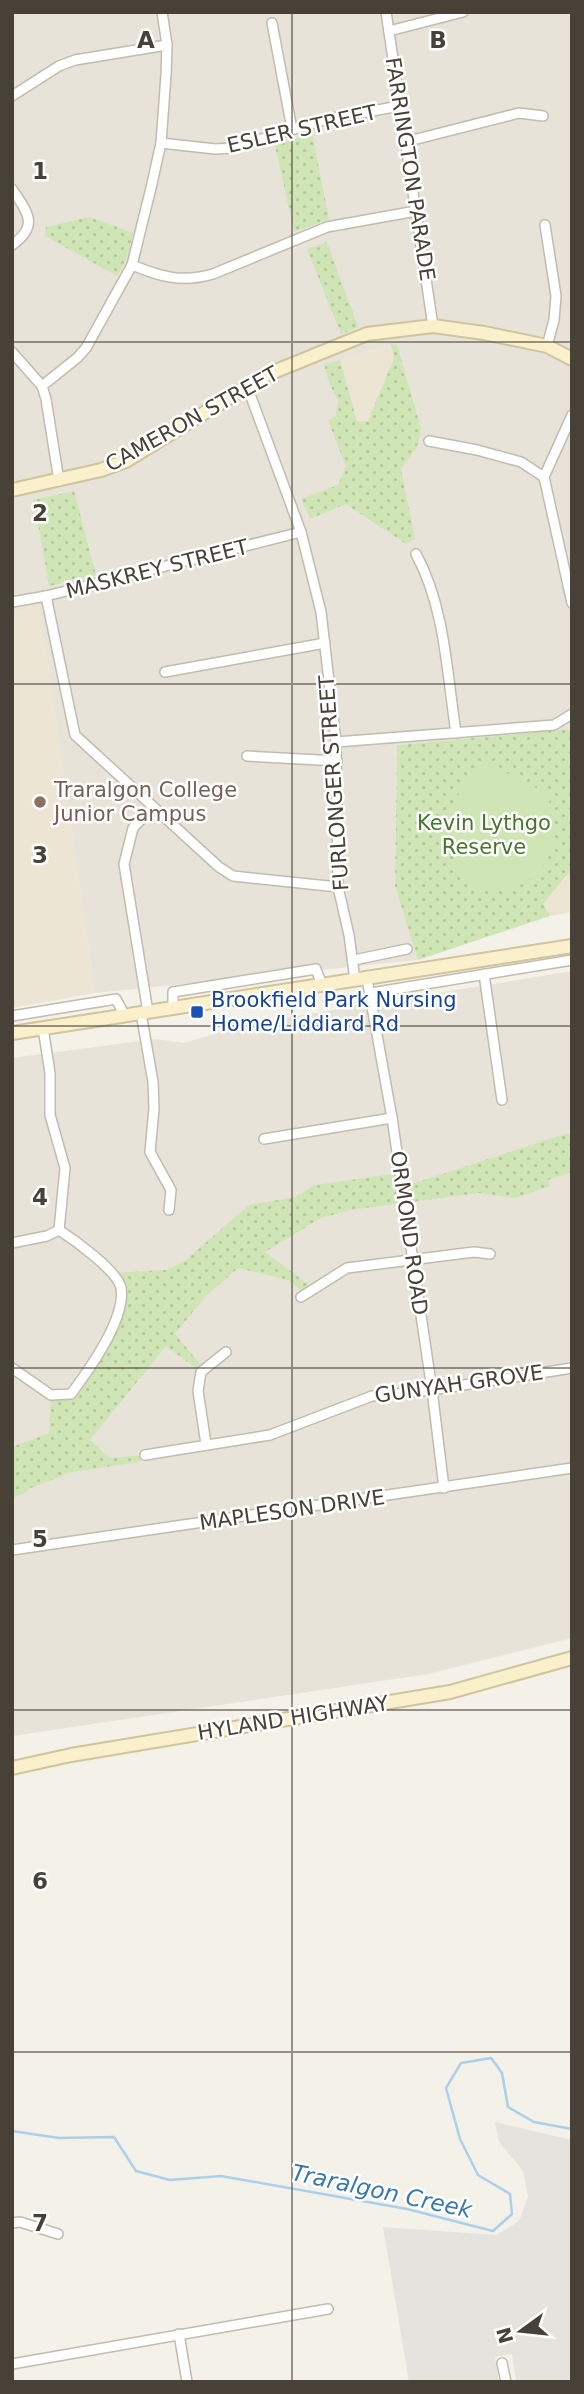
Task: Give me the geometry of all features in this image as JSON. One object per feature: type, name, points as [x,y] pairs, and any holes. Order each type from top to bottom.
[{"type":"street","points":[[42,386],[86,348],[132,265],[161,143],[167,45],[162,12]]},
{"type":"street","name":"FARRINGTON PARADE","points":[[386,12],[433,326]]},
{"type":"street","points":[[389,31],[463,12]]},
{"type":"street","points":[[272,23],[292,129]]},
{"type":"street","points":[[12,96],[59,66],[75,60],[167,45]]},
{"type":"street","name":"ESLER STREET","points":[[161,143],[215,149],[233,148],[327,119],[400,106]]},
{"type":"street","points":[[405,142],[519,113],[543,116]]},
{"type":"street","points":[[12,188],[29,216],[29,228],[23,237],[12,245]]},
{"type":"street","points":[[132,265],[178,279],[194,280],[327,227],[416,211]]},
{"type":"street","points":[[545,225],[556,296],[554,320],[547,346]]},
{"type":"street","name":"CAMERON STREET","points":[[12,490],[59,481],[126,461],[266,375],[367,334],[433,326],[547,346],[572,359]]},
{"type":"street","points":[[12,352],[42,386],[59,481]]},
{"type":"street","name":"FURLONGER STREET","points":[[247,386],[301,532],[321,612],[336,742],[338,887],[354,960],[361,979]]},
{"type":"street","points":[[572,415],[544,477],[572,603]]},
{"type":"street","points":[[429,441],[521,461],[544,477]]},
{"type":"street","name":"MASKREY STREET","points":[[12,602],[46,596],[301,532]]},
{"type":"street","points":[[416,554],[428,576],[441,632],[456,733]]},
{"type":"street","points":[[46,596],[75,735],[233,877],[338,887]]},
{"type":"street","points":[[165,672],[325,643]]},
{"type":"street","points":[[336,742],[554,725],[572,714]]},
{"type":"street","points":[[247,755],[337,761]]},
{"type":"street","points":[[153,807],[133,828],[124,864],[153,1082],[154,1108],[150,1152],[171,1190],[169,1210]]},
{"type":"street","points":[[12,1033],[572,946]]},
{"type":"street","points":[[354,960],[407,949]]},
{"type":"street","points":[[371,993],[572,960]]},
{"type":"street","points":[[484,974],[502,1100]]},
{"type":"street","name":"ORMOND ROAD","points":[[361,979],[371,993],[392,1118],[444,1488]]},
{"type":"street","points":[[12,1016],[116,999],[125,1016]]},
{"type":"street","points":[[43,1028],[50,1073],[50,1115],[65,1168],[58,1230]]},
{"type":"street","points":[[264,1139],[392,1118]]},
{"type":"street","points":[[12,1243],[47,1236],[58,1230]]},
{"type":"street","points":[[12,1368],[51,1395],[71,1394],[110,1334],[119,1307],[121,1287],[114,1276],[90,1253],[58,1230]]},
{"type":"street","points":[[301,1297],[347,1268],[412,1258],[474,1252],[490,1254]]},
{"type":"street","points":[[206,1444],[198,1391],[201,1372],[226,1352]]},
{"type":"street","name":"GUNYAH GROVE","points":[[145,1455],[270,1435],[372,1395],[432,1390],[572,1368]]},
{"type":"street","name":"MAPLESON DRIVE","points":[[12,1550],[572,1468]]},
{"type":"street","name":"HYLAND HIGHWAY","points":[[12,1768],[71,1755],[450,1692],[572,1658]]},
{"type":"street","points":[[12,2223],[20,2222],[58,2234]]},
{"type":"street","points":[[12,2364],[328,2309]]},
{"type":"street","points":[[179,2334],[187,2382]]},
{"type":"street","points":[[502,2363],[506,2382]]},
{"type":"shaded area","points":[[12,12],[572,12],[572,729],[397,745],[395,886],[418,960],[95,993],[40,607],[12,611]]},
{"type":"shaded area","points":[[391,344],[394,357],[368,421],[357,422],[340,360]]},
{"type":"shaded area","name":"Traralgon College Junior Campus","points":[[40,606],[95,993],[12,1008],[12,611]]},
{"type":"shaded area","points":[[572,869],[572,912],[550,916],[543,904]]},
{"type":"shaded area","points":[[572,971],[572,1638],[428,1674],[12,1736],[12,1058],[155,1039],[184,1043],[248,1024]]},
{"type":"shaded area","points":[[495,2122],[572,2140],[572,2382],[516,2382],[512,2354],[495,2357],[499,2382],[409,2382],[383,2227],[496,2235],[519,2221],[528,2197],[523,2171],[499,2142]]},
{"type":"green space","points":[[312,133],[329,219],[294,232],[275,145]]},
{"type":"green space","points":[[90,217],[133,233],[128,255],[117,276],[45,236],[46,227]]},
{"type":"green space","points":[[327,242],[358,327],[341,334],[307,249]]},
{"type":"green space","points":[[391,344],[397,345],[421,429],[417,447],[401,469],[415,539],[406,544],[346,504],[310,519],[301,499],[338,485],[346,467],[328,420],[335,417],[339,402],[329,383],[324,364],[340,360],[357,422],[368,421],[394,358]]},
{"type":"green space","points":[[74,491],[96,575],[49,586],[34,500]]},
{"type":"green space","name":"Kevin Lythgo Reserve","points":[[572,729],[572,869],[543,904],[550,916],[418,960],[395,886],[397,745]]},
{"type":"green space","points":[[485,762],[552,796],[547,806],[554,834],[548,858],[534,876],[514,888],[492,891],[472,884],[458,866],[451,835],[439,828],[472,770]]},
{"type":"green space","points":[[572,1134],[572,1172],[548,1180],[550,1186],[516,1198],[479,1193],[350,1210],[321,1218],[265,1252],[313,1288],[305,1294],[288,1280],[238,1268],[203,1299],[175,1334],[204,1369],[201,1372],[166,1346],[90,1440],[110,1458],[145,1455],[139,1462],[72,1472],[28,1489],[15,1497],[12,1495],[12,1447],[49,1433],[51,1395],[64,1396],[84,1377],[119,1306],[119,1287],[111,1273],[167,1270],[186,1260],[249,1205],[295,1197],[315,1185],[400,1173],[402,1184],[418,1182]]},
{"type":"waterway","name":"Traralgon Creek","points":[[12,2131],[59,2138],[114,2137],[136,2171],[170,2180],[221,2176],[407,2209],[493,2231],[512,2214],[510,2194],[478,2175],[460,2139],[446,2088],[461,2063],[491,2058],[502,2073],[508,2107],[534,2122],[572,2129]]},
{"type":"place","name":"Traralgon College Junior Campus","points":[[40,802]]},
{"type":"place","name":"Brookfield Park Nursing Home/Liddiard Rd","points":[[197,1012]]}]
